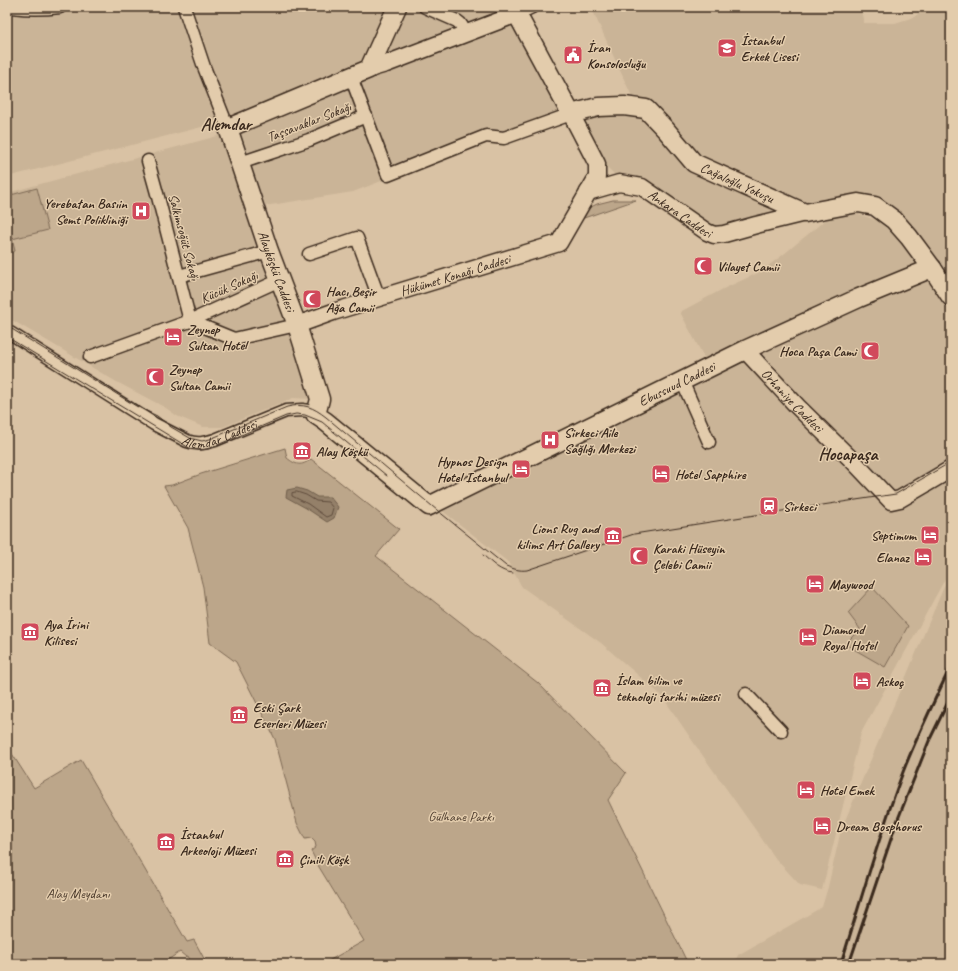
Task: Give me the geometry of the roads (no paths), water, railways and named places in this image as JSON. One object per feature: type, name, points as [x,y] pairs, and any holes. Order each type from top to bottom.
[{"type":"main road","points":[[228,128],[369,69],[397,7]]},
{"type":"main road","points":[[520,10],[571,114]]},
{"type":"main road","name":"Cağaloğlu Yokuşu","points":[[571,114],[598,107],[624,106],[646,109],[694,163],[805,213]]},
{"type":"main road","name":"Alayköşkü Caddesi","points":[[228,128],[320,399],[316,415]]},
{"type":"main road","name":"Ankara Caddesi","points":[[805,213],[858,203],[876,206],[894,220],[909,237],[951,297]]},
{"type":"main road","name":"Ebussuud Caddesi","points":[[426,504],[429,506],[745,350],[859,298],[932,268]]},
{"type":"main road","name":"Alemdar Caddesi","points":[[316,415],[426,504]]},
{"type":"street","points":[[18,7],[60,7]]},
{"type":"street","points":[[184,7],[204,67],[228,128]]},
{"type":"street","points":[[425,7],[457,20],[463,28],[465,34]]},
{"type":"street","points":[[369,69],[465,34],[520,10]]},
{"type":"street","points":[[351,77],[388,175],[486,136],[504,138],[571,114],[596,164],[597,177],[588,192]]},
{"type":"street","name":"Taşsavaklar Sokağı","points":[[240,163],[309,140],[366,116]]},
{"type":"street","name":"Salkımsoğüt Sokağı","points":[[148,161],[190,321]]},
{"type":"street","name":"Ankara Caddesi","points":[[588,192],[619,183],[642,187],[707,232],[714,235],[724,234],[805,213]]},
{"type":"street","name":"Hükümet Konağı Caddesi","points":[[296,325],[333,312],[559,243],[588,192]]},
{"type":"street","points":[[309,254],[357,238],[380,298]]},
{"type":"street","points":[[179,276],[269,251]]},
{"type":"street","name":"Kücük Sokağı","points":[[90,357],[190,321],[280,280]]},
{"type":"street","points":[[190,321],[234,339],[296,325]]},
{"type":"street","name":"Alemdar Caddesi","points":[[7,331],[154,424],[193,443],[205,443],[215,440],[286,410],[302,410],[316,415]]},
{"type":"street","name":"Orhaniye Caddesi","points":[[745,350],[798,407],[891,501],[900,500],[951,469]]},
{"type":"street","points":[[682,381],[709,442]]},
{"type":"street","points":[[746,694],[781,731]]},
{"type":"water","points":[[297,488],[307,491],[317,497],[330,497],[338,507],[334,518],[327,522],[286,497],[287,490]]},
{"type":"tram line","points":[[7,326],[136,406],[157,416],[171,427],[190,438],[202,441],[210,439],[287,407],[298,405],[312,408],[326,417],[506,566],[519,570],[527,570],[634,534],[896,494],[951,462]]},
{"type":"tram line","points":[[7,337],[191,449],[208,449],[286,416],[296,414],[305,415],[322,422],[387,476]]},
{"type":"tram line","points":[[483,555],[500,569],[513,573]]},
{"type":"railway","points":[[841,964],[894,796],[920,732],[951,666]]},
{"type":"railway","points":[[849,964],[896,824],[929,741],[951,696]]},
{"type":"place","name":"İstanbul Erkek Lisesi","points":[[727,48]]},
{"type":"place","name":"İran Konsolosluğu","points":[[573,55]]},
{"type":"place","name":"Yerebatan Basıin Semt Polikliniği","points":[[141,211]]},
{"type":"place","name":"Vilayet Camii","points":[[703,266]]},
{"type":"place","name":"Hacı Beşir Ağa Camii","points":[[312,299]]},
{"type":"place","name":"Zeynep Sultan Hotel","points":[[173,337]]},
{"type":"place","name":"Hoca Paşa Cami","points":[[870,351]]},
{"type":"place","name":"Zeynep Sultan Camii","points":[[155,377]]},
{"type":"place","name":"Sirkeci Aile Sağlığı Merkezi","points":[[550,440]]},
{"type":"place","name":"Alay Köşkü","points":[[302,451]]},
{"type":"place","name":"Hypnos Design Hotel Istanbul","points":[[521,469]]},
{"type":"place","name":"Hotel Sapphire","points":[[661,474]]},
{"type":"place","name":"Sirkeci","points":[[769,506]]},
{"type":"place","name":"Septimum","points":[[930,535]]},
{"type":"place","name":"Lions Rug and kilims Art Gallery","points":[[613,536]]},
{"type":"place","name":"Karaki Hüseyin Çelebi Camii","points":[[639,556]]},
{"type":"place","name":"Elanaz","points":[[923,557]]},
{"type":"place","name":"Maywood","points":[[815,584]]},
{"type":"place","name":"Aya İrini Kilisesi","points":[[30,632]]},
{"type":"place","name":"Diamond Royal Hotel","points":[[808,637]]},
{"type":"place","name":"Askoç","points":[[862,681]]},
{"type":"place","name":"İslam bilim ve teknoloji tarihi müzesi","points":[[602,688]]},
{"type":"place","name":"Eski Şark Eserleri Müzesi","points":[[239,715]]},
{"type":"place","name":"Hotel Emek","points":[[806,790]]},
{"type":"place","name":"Dream Bosphorus","points":[[822,826]]},
{"type":"place","name":"İstanbul Arkeoloji Müzesi","points":[[166,842]]},
{"type":"place","name":"Çinili Köşk","points":[[285,859]]},
{"type":"district","name":"Alemdar","points":[[226,124]]},
{"type":"district","name":"Hocapaşa","points":[[848,454]]},
{"type":"park label","name":"Gülhane Parkı","points":[[461,816]]},
{"type":"park label","name":"Alay Meydanı","points":[[78,893]]}]
